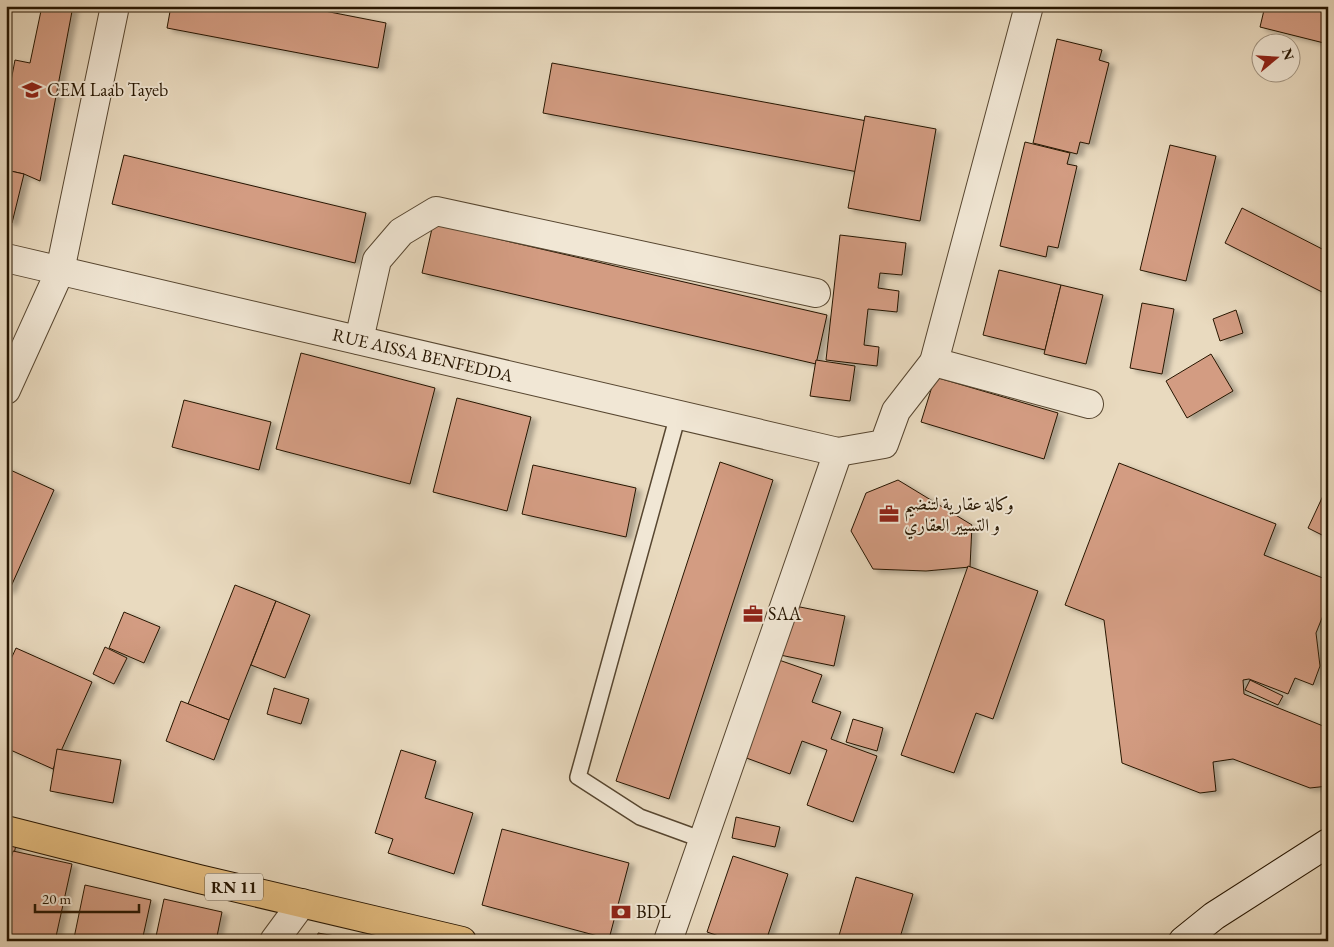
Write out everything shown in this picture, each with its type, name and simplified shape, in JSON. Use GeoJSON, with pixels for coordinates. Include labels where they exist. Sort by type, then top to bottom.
{"type":"FeatureCollection","features":[{"type":"Feature","properties":{"kind":"main road","name":"RN 11"},"geometry":{"type":"LineString","coordinates":[[6,830],[462,941]]}},
{"type":"Feature","properties":{"kind":"street"},"geometry":{"type":"LineString","coordinates":[[6,390],[60,271],[115,6]]}},
{"type":"Feature","properties":{"kind":"street"},"geometry":{"type":"LineString","coordinates":[[668,941],[838,452],[884,444],[896,411],[934,362],[1029,6]]}},
{"type":"Feature","properties":{"kind":"street"},"geometry":{"type":"LineString","coordinates":[[359,340],[377,260],[401,232],[436,211],[816,293]]}},
{"type":"Feature","properties":{"kind":"street","name":"RUE AISSA BENFEDDA"},"geometry":{"type":"LineString","coordinates":[[6,258],[838,452]]}},
{"type":"Feature","properties":{"kind":"street"},"geometry":{"type":"LineString","coordinates":[[934,362],[1089,404]]}},
{"type":"Feature","properties":{"kind":"street"},"geometry":{"type":"LineString","coordinates":[[1183,941],[1214,916],[1328,843]]}},
{"type":"Feature","properties":{"kind":"street"},"geometry":{"type":"LineString","coordinates":[[274,941],[302,903]]}},
{"type":"Feature","properties":{"kind":"lane"},"geometry":{"type":"LineString","coordinates":[[678,415],[578,777],[640,817],[703,840]]}},
{"type":"Feature","properties":{"kind":"building","name":"CEM Laab Tayeb"},"geometry":{"type":"Polygon","coordinates":[[[42,6],[73,6],[40,181],[24,174],[6,170],[6,107],[15,60],[30,63],[42,6]]]}},
{"type":"Feature","properties":{"kind":"building"},"geometry":{"type":"Polygon","coordinates":[[[171,6],[299,6],[386,23],[378,68],[167,28],[171,6]]]}},
{"type":"Feature","properties":{"kind":"building"},"geometry":{"type":"Polygon","coordinates":[[[1265,6],[1328,6],[1328,44],[1302,38],[1302,32],[1280,32],[1260,27],[1265,6]]]}},
{"type":"Feature","properties":{"kind":"building"},"geometry":{"type":"Polygon","coordinates":[[[1057,39],[1102,50],[1099,60],[1109,63],[1089,144],[1080,142],[1077,154],[1033,143],[1057,39]]]}},
{"type":"Feature","properties":{"kind":"building"},"geometry":{"type":"Polygon","coordinates":[[[552,63],[867,121],[858,172],[543,113],[552,63]]]}},
{"type":"Feature","properties":{"kind":"building"},"geometry":{"type":"Polygon","coordinates":[[[865,116],[936,129],[920,221],[848,208],[865,116]]]}},
{"type":"Feature","properties":{"kind":"building"},"geometry":{"type":"Polygon","coordinates":[[[1025,142],[1070,153],[1067,164],[1077,166],[1058,248],[1048,246],[1046,257],[1000,246],[1025,142]]]}},
{"type":"Feature","properties":{"kind":"building"},"geometry":{"type":"Polygon","coordinates":[[[1170,145],[1216,156],[1186,281],[1140,270],[1170,145]]]}},
{"type":"Feature","properties":{"kind":"building"},"geometry":{"type":"Polygon","coordinates":[[[124,155],[366,213],[355,263],[112,204],[124,155]]]}},
{"type":"Feature","properties":{"kind":"building"},"geometry":{"type":"Polygon","coordinates":[[[6,170],[24,174],[12,223],[6,221],[6,170]]]}},
{"type":"Feature","properties":{"kind":"building"},"geometry":{"type":"Polygon","coordinates":[[[1242,208],[1328,252],[1328,295],[1225,243],[1242,208]]]}},
{"type":"Feature","properties":{"kind":"building"},"geometry":{"type":"Polygon","coordinates":[[[433,224],[827,315],[816,364],[422,273],[433,224]]]}},
{"type":"Feature","properties":{"kind":"building"},"geometry":{"type":"Polygon","coordinates":[[[840,235],[906,243],[902,275],[880,273],[878,288],[899,291],[897,312],[868,309],[864,345],[879,347],[877,366],[826,360],[840,235]]]}},
{"type":"Feature","properties":{"kind":"building"},"geometry":{"type":"Polygon","coordinates":[[[999,270],[1061,285],[1045,350],[983,335],[999,270]]]}},
{"type":"Feature","properties":{"kind":"building"},"geometry":{"type":"Polygon","coordinates":[[[1061,285],[1103,295],[1086,364],[1044,354],[1061,285]]]}},
{"type":"Feature","properties":{"kind":"building"},"geometry":{"type":"Polygon","coordinates":[[[1142,303],[1174,309],[1162,374],[1130,368],[1142,303]]]}},
{"type":"Feature","properties":{"kind":"building"},"geometry":{"type":"Polygon","coordinates":[[[1236,310],[1243,333],[1220,341],[1213,319],[1236,310]]]}},
{"type":"Feature","properties":{"kind":"building"},"geometry":{"type":"Polygon","coordinates":[[[301,353],[435,388],[410,484],[276,449],[301,353]]]}},
{"type":"Feature","properties":{"kind":"building"},"geometry":{"type":"Polygon","coordinates":[[[1211,354],[1233,391],[1187,418],[1166,381],[1211,354]]]}},
{"type":"Feature","properties":{"kind":"building"},"geometry":{"type":"Polygon","coordinates":[[[816,360],[855,366],[850,401],[810,396],[816,360]]]}},
{"type":"Feature","properties":{"kind":"building"},"geometry":{"type":"Polygon","coordinates":[[[935,377],[1058,413],[1044,459],[921,422],[935,377]]]}},
{"type":"Feature","properties":{"kind":"building"},"geometry":{"type":"Polygon","coordinates":[[[457,398],[531,417],[507,511],[433,492],[457,398]]]}},
{"type":"Feature","properties":{"kind":"building"},"geometry":{"type":"Polygon","coordinates":[[[184,400],[271,422],[259,470],[172,447],[184,400]]]}},
{"type":"Feature","properties":{"kind":"building"},"geometry":{"type":"Polygon","coordinates":[[[720,462],[773,480],[669,799],[616,781],[720,462]]]}},
{"type":"Feature","properties":{"kind":"building"},"geometry":{"type":"Polygon","coordinates":[[[1119,463],[1276,524],[1264,555],[1328,580],[1328,603],[1316,633],[1320,666],[1313,685],[1295,678],[1288,694],[1249,679],[1243,680],[1244,694],[1328,728],[1328,786],[1310,788],[1233,759],[1213,762],[1216,791],[1200,793],[1122,763],[1104,620],[1065,605],[1119,463]]]}},
{"type":"Feature","properties":{"kind":"building"},"geometry":{"type":"Polygon","coordinates":[[[533,465],[636,488],[626,537],[522,514],[533,465]]]}},
{"type":"Feature","properties":{"kind":"building"},"geometry":{"type":"Polygon","coordinates":[[[6,468],[54,490],[9,591],[6,590],[6,468]]]}},
{"type":"Feature","properties":{"kind":"building"},"geometry":{"type":"Polygon","coordinates":[[[898,480],[972,525],[970,567],[926,571],[873,569],[851,531],[866,493],[898,480]]]}},
{"type":"Feature","properties":{"kind":"building"},"geometry":{"type":"Polygon","coordinates":[[[1328,485],[1328,538],[1308,528],[1328,485]]]}},
{"type":"Feature","properties":{"kind":"building"},"geometry":{"type":"Polygon","coordinates":[[[968,566],[1038,591],[993,719],[976,713],[954,773],[901,755],[968,566]]]}},
{"type":"Feature","properties":{"kind":"building"},"geometry":{"type":"Polygon","coordinates":[[[235,585],[276,601],[229,720],[188,704],[235,585]]]}},
{"type":"Feature","properties":{"kind":"building"},"geometry":{"type":"Polygon","coordinates":[[[276,601],[310,615],[285,678],[251,665],[276,601]]]}},
{"type":"Feature","properties":{"kind":"building"},"geometry":{"type":"Polygon","coordinates":[[[790,605],[845,616],[834,666],[780,655],[790,605]]]}},
{"type":"Feature","properties":{"kind":"building"},"geometry":{"type":"Polygon","coordinates":[[[1328,611],[1328,623],[1322,620],[1328,611]]]}},
{"type":"Feature","properties":{"kind":"building"},"geometry":{"type":"Polygon","coordinates":[[[124,612],[160,627],[144,663],[109,648],[124,612]]]}},
{"type":"Feature","properties":{"kind":"building"},"geometry":{"type":"Polygon","coordinates":[[[105,647],[127,658],[114,684],[93,674],[105,647]]]}},
{"type":"Feature","properties":{"kind":"building"},"geometry":{"type":"Polygon","coordinates":[[[16,648],[92,682],[53,769],[6,748],[6,670],[16,648]]]}},
{"type":"Feature","properties":{"kind":"building"},"geometry":{"type":"Polygon","coordinates":[[[776,659],[822,675],[812,702],[841,712],[831,739],[877,756],[853,822],[807,805],[827,750],[802,741],[790,774],[741,756],[776,659]]]}},
{"type":"Feature","properties":{"kind":"building"},"geometry":{"type":"Polygon","coordinates":[[[1250,680],[1283,696],[1278,705],[1245,690],[1250,680]]]}},
{"type":"Feature","properties":{"kind":"building"},"geometry":{"type":"Polygon","coordinates":[[[274,688],[309,699],[301,724],[267,714],[274,688]]]}},
{"type":"Feature","properties":{"kind":"building"},"geometry":{"type":"Polygon","coordinates":[[[181,701],[229,720],[214,760],[166,741],[181,701]]]}},
{"type":"Feature","properties":{"kind":"building"},"geometry":{"type":"Polygon","coordinates":[[[853,719],[883,728],[877,751],[846,742],[853,719]]]}},
{"type":"Feature","properties":{"kind":"building"},"geometry":{"type":"Polygon","coordinates":[[[57,749],[121,760],[113,803],[50,791],[57,749]]]}},
{"type":"Feature","properties":{"kind":"building"},"geometry":{"type":"Polygon","coordinates":[[[401,750],[436,761],[425,798],[473,813],[454,874],[388,853],[393,839],[375,833],[401,750]]]}},
{"type":"Feature","properties":{"kind":"building"},"geometry":{"type":"Polygon","coordinates":[[[736,817],[780,827],[775,847],[732,838],[736,817]]]}},
{"type":"Feature","properties":{"kind":"building"},"geometry":{"type":"Polygon","coordinates":[[[502,829],[629,863],[609,939],[482,905],[502,829]]]}},
{"type":"Feature","properties":{"kind":"building"},"geometry":{"type":"Polygon","coordinates":[[[6,843],[16,845],[8,880],[6,880],[6,843]]]}},
{"type":"Feature","properties":{"kind":"building"},"geometry":{"type":"Polygon","coordinates":[[[13,851],[72,864],[55,941],[6,941],[6,880],[13,851]]]}},
{"type":"Feature","properties":{"kind":"building"},"geometry":{"type":"Polygon","coordinates":[[[733,856],[788,874],[766,941],[733,941],[707,932],[733,856]]]}},
{"type":"Feature","properties":{"kind":"building"},"geometry":{"type":"Polygon","coordinates":[[[856,877],[913,894],[899,941],[844,941],[838,939],[856,877]]]}},
{"type":"Feature","properties":{"kind":"building"},"geometry":{"type":"Polygon","coordinates":[[[85,885],[151,900],[142,941],[86,941],[74,938],[85,885]]]}},
{"type":"Feature","properties":{"kind":"building"},"geometry":{"type":"Polygon","coordinates":[[[164,899],[222,912],[216,941],[155,941],[164,899]]]}},
{"type":"Feature","properties":{"kind":"building"},"geometry":{"type":"Polygon","coordinates":[[[318,933],[364,941],[317,941],[318,933]]]}},
{"type":"Feature","properties":{"kind":"place","name":"CEM Laab Tayeb"},"geometry":{"type":"Point","coordinates":[32,90]}},
{"type":"Feature","properties":{"kind":"place","name":"وكالة عقارية لتنضيم و التسيير العقاري"},"geometry":{"type":"Point","coordinates":[889,514]}},
{"type":"Feature","properties":{"kind":"place","name":"SAA"},"geometry":{"type":"Point","coordinates":[753,614]}},
{"type":"Feature","properties":{"kind":"place","name":"BDL"},"geometry":{"type":"Point","coordinates":[621,912]}}]}
